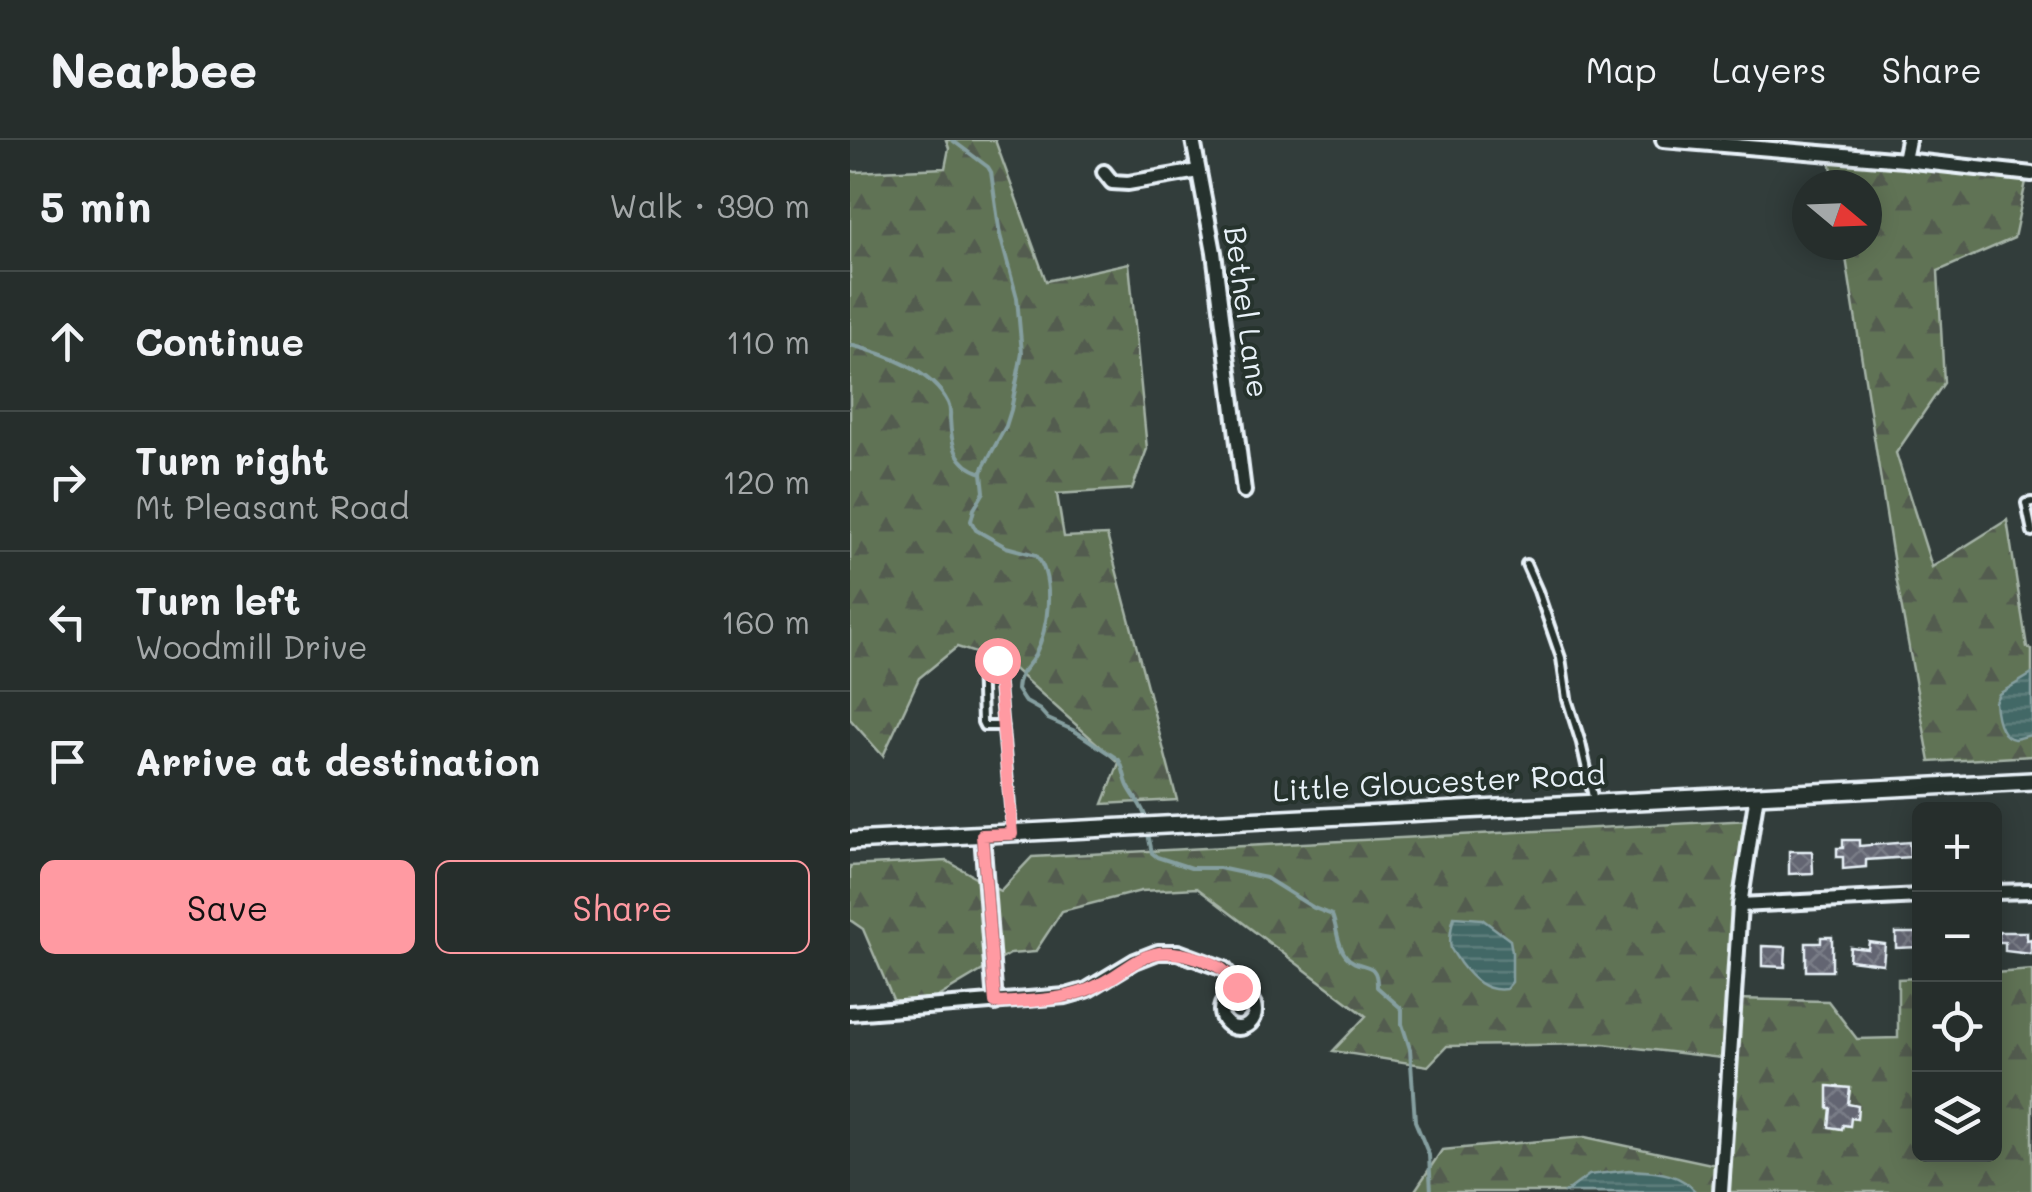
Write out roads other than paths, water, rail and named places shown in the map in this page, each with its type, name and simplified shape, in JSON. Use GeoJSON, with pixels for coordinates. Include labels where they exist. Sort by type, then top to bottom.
{"type":"FeatureCollection","features":[{"type":"Feature","properties":{"kind":"street","name":"Bethel Lane"},"geometry":{"type":"LineString","coordinates":[[1193,140],[1214,252],[1244,491]]}},
{"type":"Feature","properties":{"kind":"street"},"geometry":{"type":"LineString","coordinates":[[1663,140],[2032,174]]}},
{"type":"Feature","properties":{"kind":"street"},"geometry":{"type":"LineString","coordinates":[[1904,160],[1908,140]]}},
{"type":"Feature","properties":{"kind":"street"},"geometry":{"type":"LineString","coordinates":[[1104,172],[1112,182],[1128,183],[1198,172]]}},
{"type":"Feature","properties":{"kind":"street","name":"Little Gloucester Road"},"geometry":{"type":"LineString","coordinates":[[850,842],[2032,781]]}},
{"type":"Feature","properties":{"kind":"street"},"geometry":{"type":"LineString","coordinates":[[1721,1192],[1740,905],[1757,794]]}},
{"type":"Feature","properties":{"kind":"street"},"geometry":{"type":"LineString","coordinates":[[982,835],[995,1003]]}},
{"type":"Feature","properties":{"kind":"street"},"geometry":{"type":"LineString","coordinates":[[2002,892],[2032,890]]}},
{"type":"Feature","properties":{"kind":"street"},"geometry":{"type":"LineString","coordinates":[[1740,905],[1912,896]]}},
{"type":"Feature","properties":{"kind":"street"},"geometry":{"type":"LineString","coordinates":[[850,1013],[1049,999],[1087,990],[1158,952],[1178,952],[1224,969],[1239,994]]}},
{"type":"Feature","properties":{"kind":"lane"},"geometry":{"type":"LineString","coordinates":[[2032,502],[2026,503],[2032,532]]}},
{"type":"Feature","properties":{"kind":"lane"},"geometry":{"type":"LineString","coordinates":[[1526,564],[1560,658],[1566,699],[1594,802]]}},
{"type":"Feature","properties":{"kind":"lane"},"geometry":{"type":"LineString","coordinates":[[1003,726],[984,726],[982,722],[980,661],[997,660],[1003,726],[1012,834]]}},
{"type":"Feature","properties":{"kind":"water"},"geometry":{"type":"Polygon","coordinates":[[[2032,674],[2032,735],[2014,739],[2002,730],[1995,702],[1999,694],[2032,674]]]}},
{"type":"Feature","properties":{"kind":"water"},"geometry":{"type":"Polygon","coordinates":[[[1454,917],[1482,919],[1510,940],[1512,982],[1506,989],[1480,983],[1460,963],[1450,946],[1454,917]]]}},
{"type":"Feature","properties":{"kind":"water"},"geometry":{"type":"Polygon","coordinates":[[[1629,1170],[1673,1176],[1696,1192],[1566,1192],[1589,1175],[1629,1170]]]}},
{"type":"Feature","properties":{"kind":"waterway"},"geometry":{"type":"LineString","coordinates":[[952,140],[991,172],[1000,235],[1017,298],[1022,353],[1011,410],[984,466],[984,492],[971,521],[976,530],[1006,547],[1036,555],[1046,577],[1048,604],[1043,632],[1017,690],[1024,701],[1048,719],[1075,731],[1119,760],[1146,819]]}},
{"type":"Feature","properties":{"kind":"waterway"},"geometry":{"type":"LineString","coordinates":[[850,345],[891,358],[931,381],[949,405],[956,452],[966,465],[982,473]]}},
{"type":"Feature","properties":{"kind":"waterway"},"geometry":{"type":"LineString","coordinates":[[1147,829],[1152,853],[1157,857],[1191,868],[1219,868],[1266,878],[1332,915],[1346,956],[1371,968],[1377,987],[1402,1009],[1410,1049],[1415,1121],[1429,1155],[1431,1192]]}}]}
